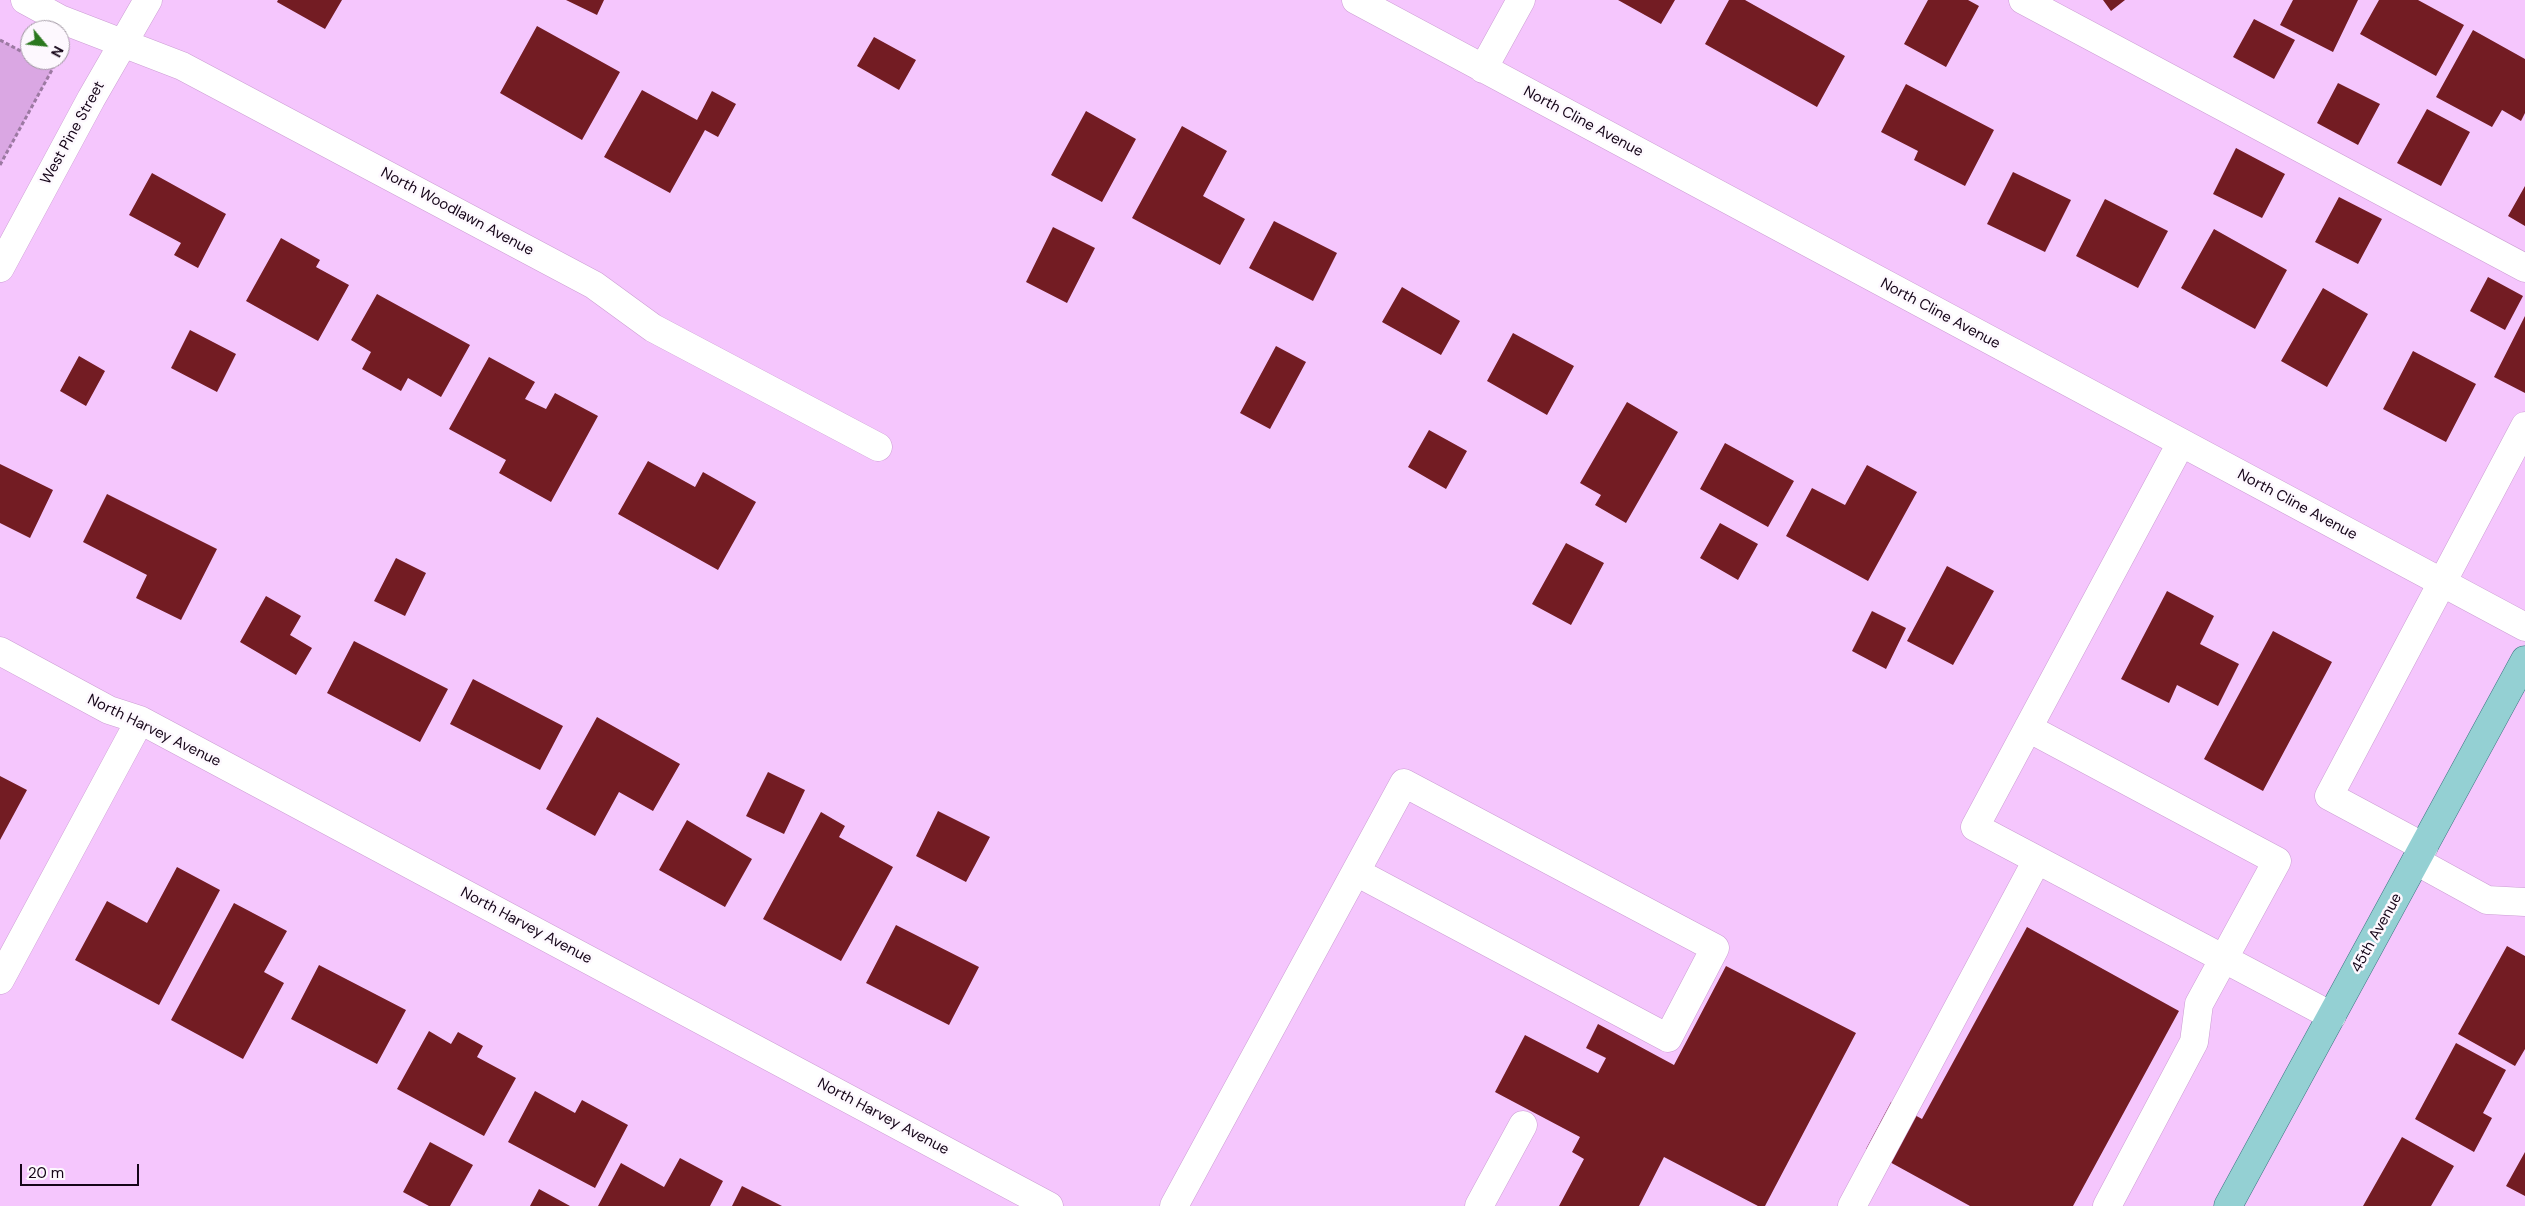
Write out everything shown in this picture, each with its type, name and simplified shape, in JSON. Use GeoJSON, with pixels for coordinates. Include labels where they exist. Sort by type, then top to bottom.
{"type":"FeatureCollection","features":[{"type":"Feature","properties":{"kind":"main road","name":"45th Avenue"},"geometry":{"type":"LineString","coordinates":[[2228,1206],[2525,660]]}},
{"type":"Feature","properties":{"kind":"street","name":"North Woodlawn Avenue"},"geometry":{"type":"LineString","coordinates":[[25,0],[60,19],[182,66],[594,285],[653,328],[878,448]]}},
{"type":"Feature","properties":{"kind":"street","name":"West Pine Street"},"geometry":{"type":"LineString","coordinates":[[0,268],[148,0]]}},
{"type":"Feature","properties":{"kind":"street","name":"North Cline Avenue"},"geometry":{"type":"LineString","coordinates":[[1356,0],[2525,627]]}},
{"type":"Feature","properties":{"kind":"street"},"geometry":{"type":"LineString","coordinates":[[1483,69],[1521,0]]}},
{"type":"Feature","properties":{"kind":"street"},"geometry":{"type":"LineString","coordinates":[[2023,0],[2525,268]]}},
{"type":"Feature","properties":{"kind":"street"},"geometry":{"type":"LineString","coordinates":[[2525,426],[2329,796],[2420,854],[2487,900],[2525,902]]}},
{"type":"Feature","properties":{"kind":"street"},"geometry":{"type":"LineString","coordinates":[[2181,443],[1974,827],[2332,1016]]}},
{"type":"Feature","properties":{"kind":"street","name":"North Harvey Avenue"},"geometry":{"type":"LineString","coordinates":[[0,651],[110,710],[140,720],[1049,1206]]}},
{"type":"Feature","properties":{"kind":"street"},"geometry":{"type":"LineString","coordinates":[[0,980],[140,720]]}},
{"type":"Feature","properties":{"kind":"street"},"geometry":{"type":"LineString","coordinates":[[2028,728],[2277,861],[2200,1004],[2194,1042],[2107,1206]]}},
{"type":"Feature","properties":{"kind":"street"},"geometry":{"type":"LineString","coordinates":[[1174,1206],[1404,783],[1715,948],[1668,1038],[1356,872]]}},
{"type":"Feature","properties":{"kind":"street"},"geometry":{"type":"LineString","coordinates":[[1852,1206],[2037,860]]}},
{"type":"Feature","properties":{"kind":"street"},"geometry":{"type":"LineString","coordinates":[[1480,1206],[1523,1125]]}},
{"type":"Feature","properties":{"kind":"path"},"geometry":{"type":"LineString","coordinates":[[0,40],[20,51]]}},
{"type":"Feature","properties":{"kind":"path"},"geometry":{"type":"LineString","coordinates":[[0,165],[52,70]]}},
{"type":"Feature","properties":{"kind":"shaded area"},"geometry":{"type":"Polygon","coordinates":[[[0,40],[20,51],[20,70],[52,70],[0,165],[0,40]]]}},
{"type":"Feature","properties":{"kind":"building"},"geometry":{"type":"Polygon","coordinates":[[[278,0],[342,0],[325,29],[277,2],[278,0]]]}},
{"type":"Feature","properties":{"kind":"building"},"geometry":{"type":"Polygon","coordinates":[[[566,0],[604,0],[597,15],[566,0]]]}},
{"type":"Feature","properties":{"kind":"building"},"geometry":{"type":"Polygon","coordinates":[[[1618,0],[1675,0],[1661,24],[1618,0]]]}},
{"type":"Feature","properties":{"kind":"building"},"geometry":{"type":"Polygon","coordinates":[[[1729,0],[1745,0],[1845,56],[1817,107],[1705,44],[1729,0]]]}},
{"type":"Feature","properties":{"kind":"building"},"geometry":{"type":"Polygon","coordinates":[[[1928,0],[1968,0],[1979,6],[1946,67],[1904,44],[1928,0]]]}},
{"type":"Feature","properties":{"kind":"building"},"geometry":{"type":"Polygon","coordinates":[[[2103,0],[2125,0],[2111,11],[2103,0]]]}},
{"type":"Feature","properties":{"kind":"building"},"geometry":{"type":"Polygon","coordinates":[[[2293,0],[2358,0],[2333,52],[2280,25],[2293,0]]]}},
{"type":"Feature","properties":{"kind":"building"},"geometry":{"type":"Polygon","coordinates":[[[2379,0],[2418,0],[2464,25],[2436,76],[2360,34],[2379,0]]]}},
{"type":"Feature","properties":{"kind":"building"},"geometry":{"type":"Polygon","coordinates":[[[2254,19],[2295,40],[2274,79],[2233,57],[2254,19]]]}},
{"type":"Feature","properties":{"kind":"building"},"geometry":{"type":"Polygon","coordinates":[[[537,26],[620,72],[582,140],[500,93],[537,26]]]}},
{"type":"Feature","properties":{"kind":"building"},"geometry":{"type":"Polygon","coordinates":[[[2473,30],[2525,59],[2525,113],[2521,121],[2502,110],[2492,127],[2436,97],[2473,30]]]}},
{"type":"Feature","properties":{"kind":"building"},"geometry":{"type":"Polygon","coordinates":[[[874,37],[916,60],[899,90],[857,66],[874,37]]]}},
{"type":"Feature","properties":{"kind":"building"},"geometry":{"type":"Polygon","coordinates":[[[2338,83],[2380,104],[2358,145],[2317,123],[2338,83]]]}},
{"type":"Feature","properties":{"kind":"building"},"geometry":{"type":"Polygon","coordinates":[[[1906,84],[1994,130],[1965,186],[1914,160],[1918,151],[1881,132],[1906,84]]]}},
{"type":"Feature","properties":{"kind":"building"},"geometry":{"type":"Polygon","coordinates":[[[642,90],[697,120],[712,91],[736,104],[718,137],[705,130],[670,193],[604,157],[642,90]]]}},
{"type":"Feature","properties":{"kind":"building"},"geometry":{"type":"Polygon","coordinates":[[[2427,109],[2470,132],[2441,186],[2397,163],[2427,109]]]}},
{"type":"Feature","properties":{"kind":"building"},"geometry":{"type":"Polygon","coordinates":[[[1086,111],[1136,139],[1102,202],[1051,175],[1086,111]]]}},
{"type":"Feature","properties":{"kind":"building"},"geometry":{"type":"Polygon","coordinates":[[[1182,126],[1227,151],[1203,196],[1245,219],[1220,265],[1132,218],[1182,126]]]}},
{"type":"Feature","properties":{"kind":"building"},"geometry":{"type":"Polygon","coordinates":[[[2236,148],[2285,174],[2262,218],[2213,194],[2236,148]]]}},
{"type":"Feature","properties":{"kind":"building"},"geometry":{"type":"Polygon","coordinates":[[[2013,172],[2071,200],[2045,252],[1987,224],[2013,172]]]}},
{"type":"Feature","properties":{"kind":"building"},"geometry":{"type":"Polygon","coordinates":[[[152,173],[226,214],[198,268],[174,255],[181,243],[129,215],[152,173]]]}},
{"type":"Feature","properties":{"kind":"building"},"geometry":{"type":"Polygon","coordinates":[[[2525,186],[2525,226],[2508,216],[2525,186]]]}},
{"type":"Feature","properties":{"kind":"building"},"geometry":{"type":"Polygon","coordinates":[[[2339,197],[2382,219],[2358,264],[2315,242],[2339,197]]]}},
{"type":"Feature","properties":{"kind":"building"},"geometry":{"type":"Polygon","coordinates":[[[2105,199],[2168,231],[2138,288],[2076,256],[2105,199]]]}},
{"type":"Feature","properties":{"kind":"building"},"geometry":{"type":"Polygon","coordinates":[[[1274,221],[1337,253],[1313,301],[1249,268],[1274,221]]]}},
{"type":"Feature","properties":{"kind":"building"},"geometry":{"type":"Polygon","coordinates":[[[1053,227],[1095,248],[1067,303],[1026,282],[1053,227]]]}},
{"type":"Feature","properties":{"kind":"building"},"geometry":{"type":"Polygon","coordinates":[[[2214,229],[2287,270],[2255,329],[2181,288],[2214,229]]]}},
{"type":"Feature","properties":{"kind":"building"},"geometry":{"type":"Polygon","coordinates":[[[281,238],[320,260],[316,267],[349,285],[318,341],[246,301],[281,238]]]}},
{"type":"Feature","properties":{"kind":"building"},"geometry":{"type":"Polygon","coordinates":[[[2488,277],[2523,296],[2505,330],[2470,311],[2488,277]]]}},
{"type":"Feature","properties":{"kind":"building"},"geometry":{"type":"Polygon","coordinates":[[[1402,287],[1460,321],[1441,355],[1382,322],[1402,287]]]}},
{"type":"Feature","properties":{"kind":"building"},"geometry":{"type":"Polygon","coordinates":[[[2323,288],[2368,314],[2327,387],[2281,361],[2323,288]]]}},
{"type":"Feature","properties":{"kind":"building"},"geometry":{"type":"Polygon","coordinates":[[[377,294],[470,345],[441,397],[408,378],[401,391],[362,369],[371,352],[351,340],[377,294]]]}},
{"type":"Feature","properties":{"kind":"building"},"geometry":{"type":"Polygon","coordinates":[[[2525,316],[2525,393],[2494,377],[2525,316]]]}},
{"type":"Feature","properties":{"kind":"building"},"geometry":{"type":"Polygon","coordinates":[[[190,330],[236,354],[217,392],[171,368],[190,330]]]}},
{"type":"Feature","properties":{"kind":"building"},"geometry":{"type":"Polygon","coordinates":[[[1513,333],[1574,366],[1547,415],[1487,381],[1513,333]]]}},
{"type":"Feature","properties":{"kind":"building"},"geometry":{"type":"Polygon","coordinates":[[[1276,346],[1306,362],[1270,429],[1240,413],[1276,346]]]}},
{"type":"Feature","properties":{"kind":"building"},"geometry":{"type":"Polygon","coordinates":[[[2413,351],[2476,384],[2446,442],[2383,409],[2413,351]]]}},
{"type":"Feature","properties":{"kind":"building"},"geometry":{"type":"Polygon","coordinates":[[[79,356],[105,371],[86,406],[60,391],[79,356]]]}},
{"type":"Feature","properties":{"kind":"building"},"geometry":{"type":"Polygon","coordinates":[[[489,357],[535,382],[525,399],[546,409],[555,393],[598,416],[551,502],[499,473],[506,460],[449,429],[489,357]]]}},
{"type":"Feature","properties":{"kind":"building"},"geometry":{"type":"Polygon","coordinates":[[[1627,402],[1678,432],[1626,523],[1595,505],[1601,495],[1580,483],[1627,402]]]}},
{"type":"Feature","properties":{"kind":"building"},"geometry":{"type":"Polygon","coordinates":[[[1429,430],[1467,451],[1446,489],[1408,467],[1429,430]]]}},
{"type":"Feature","properties":{"kind":"building"},"geometry":{"type":"Polygon","coordinates":[[[1725,443],[1794,481],[1768,527],[1700,489],[1725,443]]]}},
{"type":"Feature","properties":{"kind":"building"},"geometry":{"type":"Polygon","coordinates":[[[648,461],[695,487],[703,472],[756,502],[718,570],[618,514],[648,461]]]}},
{"type":"Feature","properties":{"kind":"building"},"geometry":{"type":"Polygon","coordinates":[[[0,464],[53,490],[30,538],[0,523],[0,464]]]}},
{"type":"Feature","properties":{"kind":"building"},"geometry":{"type":"Polygon","coordinates":[[[1867,465],[1917,492],[1868,581],[1786,536],[1812,488],[1845,505],[1867,465]]]}},
{"type":"Feature","properties":{"kind":"building"},"geometry":{"type":"Polygon","coordinates":[[[107,494],[217,549],[181,620],[136,598],[147,575],[83,542],[107,494]]]}},
{"type":"Feature","properties":{"kind":"building"},"geometry":{"type":"Polygon","coordinates":[[[1720,523],[1758,544],[1738,580],[1700,558],[1720,523]]]}},
{"type":"Feature","properties":{"kind":"building"},"geometry":{"type":"Polygon","coordinates":[[[1566,543],[1604,563],[1571,625],[1532,604],[1566,543]]]}},
{"type":"Feature","properties":{"kind":"building"},"geometry":{"type":"Polygon","coordinates":[[[396,558],[426,573],[405,616],[374,601],[396,558]]]}},
{"type":"Feature","properties":{"kind":"building"},"geometry":{"type":"Polygon","coordinates":[[[1947,566],[1994,591],[1953,665],[1907,641],[1947,566]]]}},
{"type":"Feature","properties":{"kind":"building"},"geometry":{"type":"Polygon","coordinates":[[[2167,591],[2214,616],[2200,644],[2239,664],[2218,706],[2177,685],[2169,703],[2121,679],[2167,591]]]}},
{"type":"Feature","properties":{"kind":"building"},"geometry":{"type":"Polygon","coordinates":[[[266,596],[301,616],[290,635],[312,648],[296,675],[240,642],[266,596]]]}},
{"type":"Feature","properties":{"kind":"building"},"geometry":{"type":"Polygon","coordinates":[[[1872,611],[1906,628],[1886,669],[1852,651],[1872,611]]]}},
{"type":"Feature","properties":{"kind":"building"},"geometry":{"type":"Polygon","coordinates":[[[2273,631],[2332,662],[2263,791],[2204,759],[2273,631]]]}},
{"type":"Feature","properties":{"kind":"building"},"geometry":{"type":"Polygon","coordinates":[[[354,641],[448,689],[420,742],[327,693],[354,641]]]}},
{"type":"Feature","properties":{"kind":"building"},"geometry":{"type":"Polygon","coordinates":[[[473,679],[563,726],[540,770],[450,724],[473,679]]]}},
{"type":"Feature","properties":{"kind":"building"},"geometry":{"type":"Polygon","coordinates":[[[597,717],[680,764],[653,811],[619,792],[595,836],[546,809],[597,717]]]}},
{"type":"Feature","properties":{"kind":"building"},"geometry":{"type":"Polygon","coordinates":[[[768,772],[805,790],[784,834],[746,816],[768,772]]]}},
{"type":"Feature","properties":{"kind":"building"},"geometry":{"type":"Polygon","coordinates":[[[0,776],[27,790],[0,840],[0,776]]]}},
{"type":"Feature","properties":{"kind":"building"},"geometry":{"type":"Polygon","coordinates":[[[938,811],[990,837],[966,882],[916,856],[938,811]]]}},
{"type":"Feature","properties":{"kind":"building"},"geometry":{"type":"Polygon","coordinates":[[[821,812],[845,826],[839,837],[893,867],[841,961],[763,919],[821,812]]]}},
{"type":"Feature","properties":{"kind":"building"},"geometry":{"type":"Polygon","coordinates":[[[687,820],[752,859],[725,907],[659,870],[687,820]]]}},
{"type":"Feature","properties":{"kind":"building"},"geometry":{"type":"Polygon","coordinates":[[[177,867],[220,890],[159,1005],[75,960],[107,901],[147,923],[177,867]]]}},
{"type":"Feature","properties":{"kind":"building"},"geometry":{"type":"Polygon","coordinates":[[[234,903],[287,931],[264,972],[284,983],[243,1059],[171,1020],[234,903]]]}},
{"type":"Feature","properties":{"kind":"building"},"geometry":{"type":"Polygon","coordinates":[[[896,925],[979,967],[949,1025],[866,983],[896,925]]]}},
{"type":"Feature","properties":{"kind":"building"},"geometry":{"type":"Polygon","coordinates":[[[2027,927],[2179,1011],[2073,1206],[1970,1206],[1866,1149],[1891,1102],[1922,1119],[2027,927]]]}},
{"type":"Feature","properties":{"kind":"building"},"geometry":{"type":"Polygon","coordinates":[[[2507,946],[2525,956],[2525,1049],[2515,1066],[2458,1034],[2507,946]]]}},
{"type":"Feature","properties":{"kind":"building"},"geometry":{"type":"Polygon","coordinates":[[[319,965],[406,1010],[377,1064],[291,1019],[319,965]]]}},
{"type":"Feature","properties":{"kind":"building"},"geometry":{"type":"Polygon","coordinates":[[[1726,966],[1856,1033],[1765,1206],[1758,1206],[1664,1157],[1639,1206],[1559,1206],[1584,1159],[1572,1152],[1580,1137],[1495,1092],[1525,1035],[1598,1073],[1606,1058],[1586,1048],[1598,1024],[1674,1065],[1726,966]]]}},
{"type":"Feature","properties":{"kind":"building"},"geometry":{"type":"Polygon","coordinates":[[[429,1031],[451,1044],[458,1032],[483,1046],[477,1057],[516,1078],[484,1136],[397,1089],[429,1031]]]}},
{"type":"Feature","properties":{"kind":"building"},"geometry":{"type":"Polygon","coordinates":[[[2456,1043],[2506,1070],[2483,1113],[2492,1118],[2474,1152],[2415,1119],[2456,1043]]]}},
{"type":"Feature","properties":{"kind":"building"},"geometry":{"type":"Polygon","coordinates":[[[535,1091],[575,1113],[582,1100],[628,1125],[595,1188],[508,1142],[535,1091]]]}},
{"type":"Feature","properties":{"kind":"building"},"geometry":{"type":"Polygon","coordinates":[[[2402,1137],[2454,1166],[2431,1206],[2363,1206],[2402,1137]]]}},
{"type":"Feature","properties":{"kind":"building"},"geometry":{"type":"Polygon","coordinates":[[[430,1142],[473,1165],[450,1206],[429,1206],[403,1192],[430,1142]]]}},
{"type":"Feature","properties":{"kind":"building"},"geometry":{"type":"Polygon","coordinates":[[[2525,1152],[2525,1196],[2506,1186],[2525,1152]]]}},
{"type":"Feature","properties":{"kind":"building"},"geometry":{"type":"Polygon","coordinates":[[[680,1158],[723,1181],[710,1206],[598,1206],[621,1163],[664,1187],[680,1158]]]}},
{"type":"Feature","properties":{"kind":"building"},"geometry":{"type":"Polygon","coordinates":[[[742,1186],[782,1206],[732,1206],[742,1186]]]}},
{"type":"Feature","properties":{"kind":"building"},"geometry":{"type":"Polygon","coordinates":[[[539,1189],[570,1206],[530,1206],[539,1189]]]}}]}
